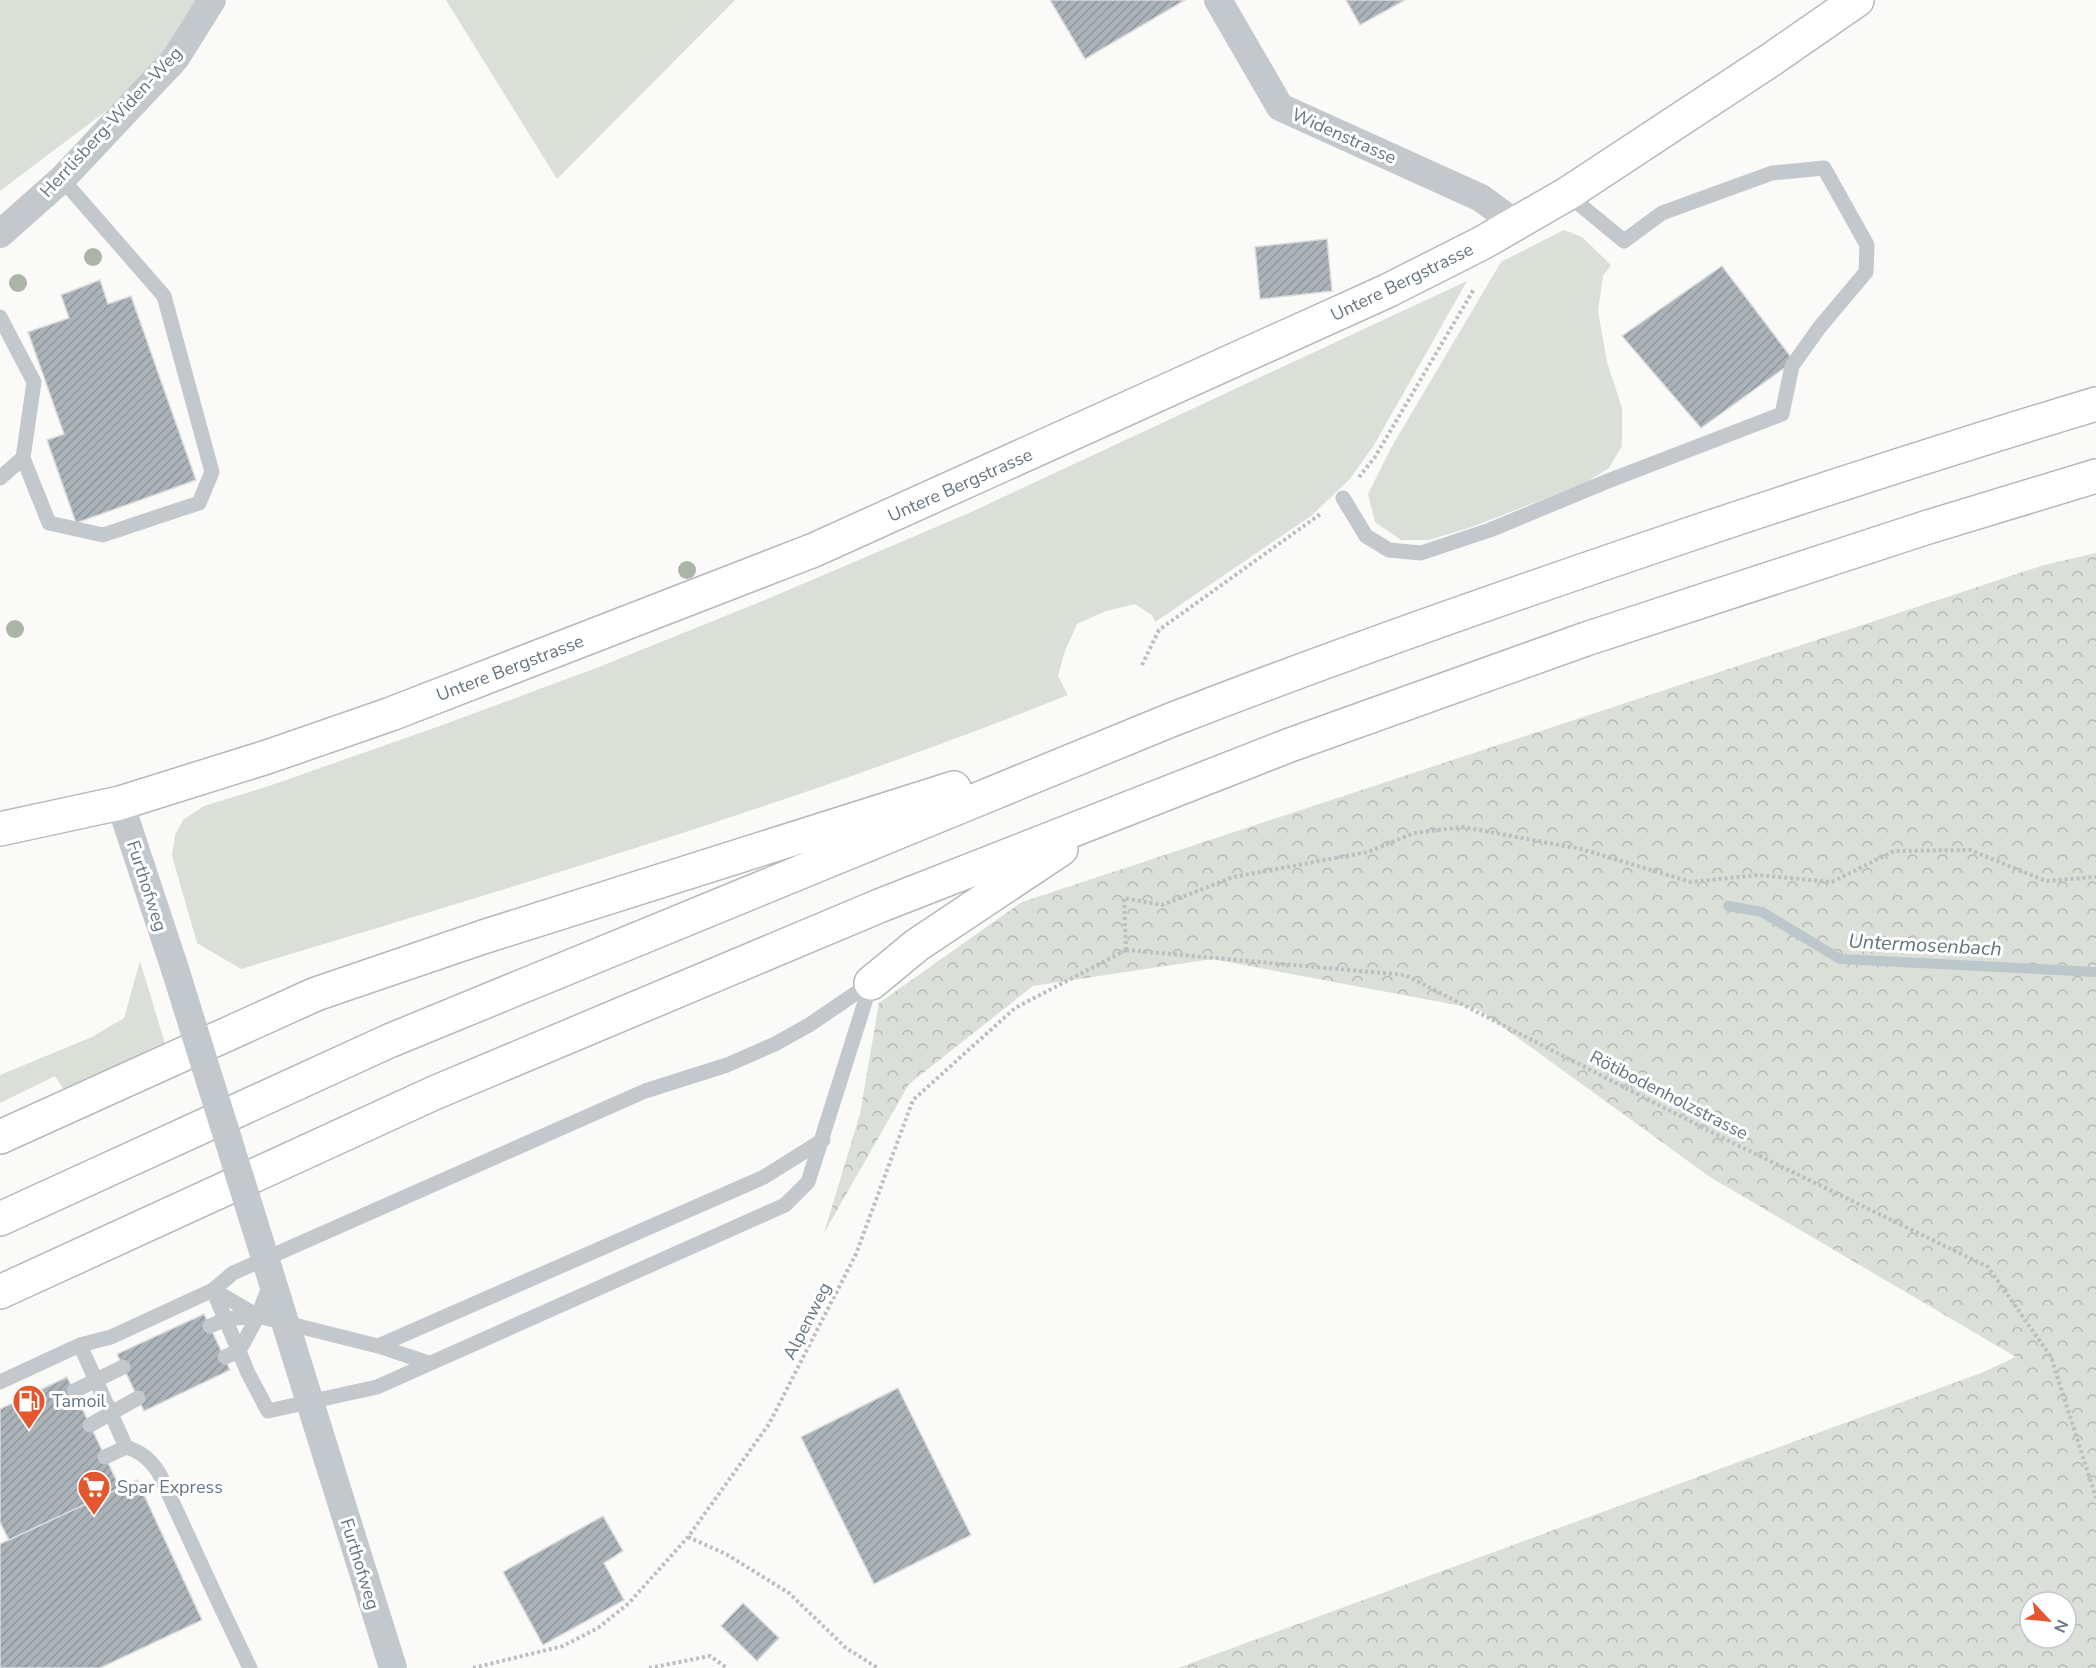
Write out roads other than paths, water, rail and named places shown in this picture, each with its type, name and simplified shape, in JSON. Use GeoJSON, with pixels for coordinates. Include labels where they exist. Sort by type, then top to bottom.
{"type":"FeatureCollection","features":[{"type":"Feature","properties":{"kind":"main road","name":"Untere Bergstrasse"},"geometry":{"type":"LineString","coordinates":[[0,829],[120,803],[267,757],[391,714],[814,550],[1387,291],[1482,243],[1567,194],[1857,0]]}},
{"type":"Feature","properties":{"kind":"main road"},"geometry":{"type":"LineString","coordinates":[[0,1219],[389,1041],[1171,720],[1279,678],[1573,573],[1861,477],[2096,404]]}},
{"type":"Feature","properties":{"kind":"main road"},"geometry":{"type":"LineString","coordinates":[[0,1292],[434,1093],[879,906],[1120,811],[1290,745],[1586,639],[1914,532],[2096,476]]}},
{"type":"Feature","properties":{"kind":"main road"},"geometry":{"type":"LineString","coordinates":[[0,1137],[316,994],[495,933],[1171,720]]}},
{"type":"Feature","properties":{"kind":"main road"},"geometry":{"type":"LineString","coordinates":[[871,983],[917,945],[972,907],[1120,811]]}},
{"type":"Feature","properties":{"kind":"street","name":"Herrlisberg-Widen-Weg"},"geometry":{"type":"LineString","coordinates":[[0,234],[62,179],[175,59],[212,0]]}},
{"type":"Feature","properties":{"kind":"street","name":"Widenstrasse"},"geometry":{"type":"LineString","coordinates":[[1218,0],[1281,107],[1481,198],[1516,224]]}},
{"type":"Feature","properties":{"kind":"street","name":"Furthofweg"},"geometry":{"type":"LineString","coordinates":[[120,803],[175,969],[393,1668]]}},
{"type":"Feature","properties":{"kind":"lane"},"geometry":{"type":"LineString","coordinates":[[1343,498],[1366,536],[1389,550],[1421,553],[1490,531],[1608,481],[1782,414],[1792,366],[1818,328],[1866,272],[1867,245],[1824,168],[1772,173],[1662,213],[1623,240],[1567,194]]}},
{"type":"Feature","properties":{"kind":"lane"},"geometry":{"type":"LineString","coordinates":[[0,317],[34,382],[23,458],[49,523],[103,535],[199,503],[212,472],[164,296],[62,179]]}},
{"type":"Feature","properties":{"kind":"lane"},"geometry":{"type":"LineString","coordinates":[[0,478],[23,458]]}},
{"type":"Feature","properties":{"kind":"lane"},"geometry":{"type":"LineString","coordinates":[[213,1290],[226,1319],[232,1354],[248,1373],[268,1411],[377,1387],[785,1205],[808,1182],[871,983]]}},
{"type":"Feature","properties":{"kind":"lane"},"geometry":{"type":"LineString","coordinates":[[0,1382],[80,1345],[111,1337],[213,1290],[233,1273],[645,1091],[727,1065],[775,1044],[871,983]]}},
{"type":"Feature","properties":{"kind":"lane"},"geometry":{"type":"LineString","coordinates":[[378,1346],[764,1177],[822,1140]]}},
{"type":"Feature","properties":{"kind":"lane"},"geometry":{"type":"LineString","coordinates":[[232,1354],[258,1316],[281,1253]]}},
{"type":"Feature","properties":{"kind":"lane"},"geometry":{"type":"LineString","coordinates":[[213,1290],[258,1316],[378,1346],[429,1363]]}},
{"type":"Feature","properties":{"kind":"lane"},"geometry":{"type":"LineString","coordinates":[[210,1326],[226,1319],[258,1316]]}},
{"type":"Feature","properties":{"kind":"lane"},"geometry":{"type":"LineString","coordinates":[[80,1345],[126,1447]]}},
{"type":"Feature","properties":{"kind":"lane"},"geometry":{"type":"LineString","coordinates":[[74,1390],[123,1367]]}},
{"type":"Feature","properties":{"kind":"lane"},"geometry":{"type":"LineString","coordinates":[[90,1425],[138,1398]]}},
{"type":"Feature","properties":{"kind":"lane"},"geometry":{"type":"LineString","coordinates":[[105,1457],[126,1447],[138,1451],[150,1460],[159,1473],[250,1668]]}},
{"type":"Feature","properties":{"kind":"waterway","name":"Untermosenbach"},"geometry":{"type":"LineString","coordinates":[[1728,906],[1762,912],[1840,959],[2096,972]]}},
{"type":"Feature","properties":{"kind":"place","name":"Tamoil"},"geometry":{"type":"Point","coordinates":[29,1430]}},
{"type":"Feature","properties":{"kind":"place","name":"Spar Express"},"geometry":{"type":"Point","coordinates":[94,1516]}}]}
